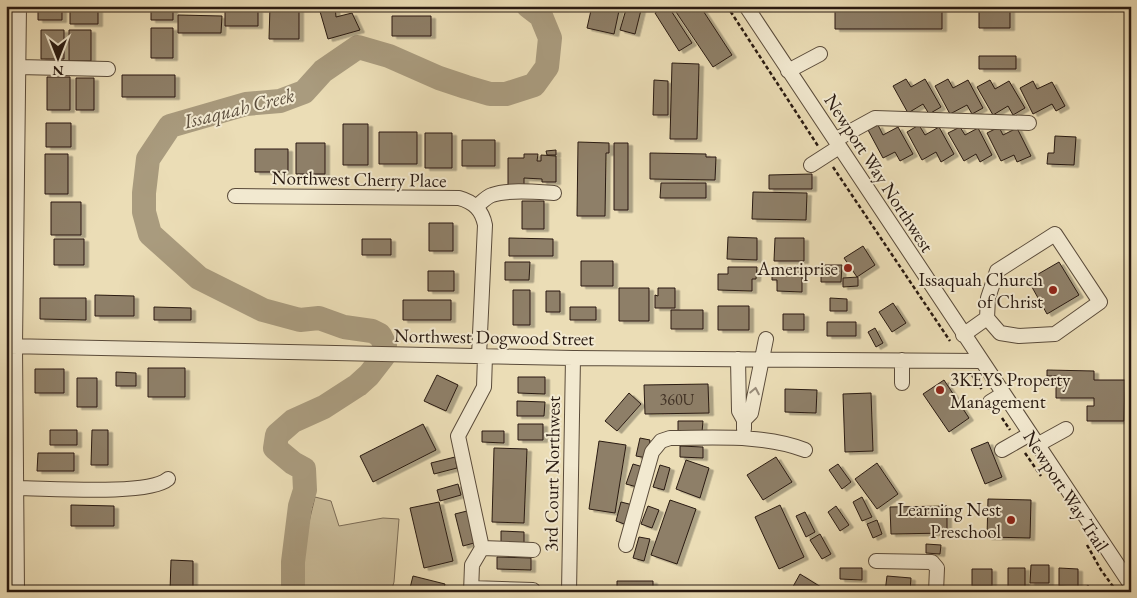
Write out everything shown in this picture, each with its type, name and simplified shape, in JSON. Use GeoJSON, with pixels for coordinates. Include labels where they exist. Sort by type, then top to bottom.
{"type":"FeatureCollection","features":[{"type":"Feature","properties":{"kind":"street"},"geometry":{"type":"LineString","coordinates":[[18,6],[11,346],[11,454],[18,592]]}},
{"type":"Feature","properties":{"kind":"street","name":"Newport Way Northwest"},"geometry":{"type":"LineString","coordinates":[[746,6],[1131,585]]}},
{"type":"Feature","properties":{"kind":"street"},"geometry":{"type":"LineString","coordinates":[[788,71],[820,54]]}},
{"type":"Feature","properties":{"kind":"street"},"geometry":{"type":"LineString","coordinates":[[18,67],[108,69]]}},
{"type":"Feature","properties":{"kind":"street"},"geometry":{"type":"LineString","coordinates":[[811,165],[825,156],[837,144],[875,118],[1029,123]]}},
{"type":"Feature","properties":{"kind":"street"},"geometry":{"type":"LineString","coordinates":[[533,590],[471,590],[472,565],[482,548],[458,436],[484,387],[482,356],[485,225],[478,209],[486,198],[493,194],[554,193]]}},
{"type":"Feature","properties":{"kind":"street","name":"Northwest Cherry Place"},"geometry":{"type":"LineString","coordinates":[[235,196],[459,198],[478,209]]}},
{"type":"Feature","properties":{"kind":"street"},"geometry":{"type":"LineString","coordinates":[[1055,234],[1100,302],[1055,334],[1019,336],[1000,333],[987,318],[988,298],[997,271],[1055,234]]}},
{"type":"Feature","properties":{"kind":"street"},"geometry":{"type":"LineString","coordinates":[[963,335],[987,318]]}},
{"type":"Feature","properties":{"kind":"street"},"geometry":{"type":"LineString","coordinates":[[744,420],[751,413],[766,339]]}},
{"type":"Feature","properties":{"kind":"street","name":"Northwest Dogwood Street"},"geometry":{"type":"LineString","coordinates":[[11,346],[573,358],[981,361]]}},
{"type":"Feature","properties":{"kind":"street","name":"3rd Court Northwest"},"geometry":{"type":"LineString","coordinates":[[569,592],[573,358]]}},
{"type":"Feature","properties":{"kind":"street"},"geometry":{"type":"LineString","coordinates":[[738,359],[739,411],[744,420],[744,439]]}},
{"type":"Feature","properties":{"kind":"street"},"geometry":{"type":"LineString","coordinates":[[902,360],[902,383]]}},
{"type":"Feature","properties":{"kind":"street"},"geometry":{"type":"LineString","coordinates":[[990,402],[1003,394]]}},
{"type":"Feature","properties":{"kind":"street"},"geometry":{"type":"LineString","coordinates":[[1002,450],[1018,442],[1034,440],[1066,429]]}},
{"type":"Feature","properties":{"kind":"street"},"geometry":{"type":"LineString","coordinates":[[626,545],[652,452],[661,441],[670,438],[744,439],[788,443],[805,450]]}},
{"type":"Feature","properties":{"kind":"street"},"geometry":{"type":"LineString","coordinates":[[13,496],[140,488],[163,484],[168,479]]}},
{"type":"Feature","properties":{"kind":"street"},"geometry":{"type":"LineString","coordinates":[[482,548],[533,550]]}},
{"type":"Feature","properties":{"kind":"street"},"geometry":{"type":"LineString","coordinates":[[876,561],[932,562],[937,568],[936,592]]}},
{"type":"Feature","properties":{"kind":"path","name":"Newport Way Trail"},"geometry":{"type":"LineString","coordinates":[[727,6],[825,156],[1042,478]]}},
{"type":"Feature","properties":{"kind":"path","name":"Newport Way Trail"},"geometry":{"type":"LineString","coordinates":[[1083,539],[1101,570],[1117,592]]}},
{"type":"Feature","properties":{"kind":"shaded area"},"geometry":{"type":"Polygon","coordinates":[[[315,497],[331,501],[339,526],[383,518],[399,519],[394,582],[391,592],[303,592],[303,556],[315,497]]]}},
{"type":"Feature","properties":{"kind":"building"},"geometry":{"type":"Polygon","coordinates":[[[38,6],[62,6],[62,20],[38,20],[38,6]]]}},
{"type":"Feature","properties":{"kind":"building"},"geometry":{"type":"Polygon","coordinates":[[[151,6],[173,6],[173,20],[151,20],[151,6]]]}},
{"type":"Feature","properties":{"kind":"building"},"geometry":{"type":"Polygon","coordinates":[[[270,6],[299,6],[299,39],[269,39],[270,6]]]}},
{"type":"Feature","properties":{"kind":"building"},"geometry":{"type":"Polygon","coordinates":[[[335,6],[336,17],[352,13],[360,30],[328,39],[319,8],[335,6]]]}},
{"type":"Feature","properties":{"kind":"building"},"geometry":{"type":"Polygon","coordinates":[[[592,6],[620,6],[614,34],[587,28],[592,6]]]}},
{"type":"Feature","properties":{"kind":"building"},"geometry":{"type":"Polygon","coordinates":[[[627,6],[642,6],[635,34],[620,30],[627,6]]]}},
{"type":"Feature","properties":{"kind":"building"},"geometry":{"type":"Polygon","coordinates":[[[668,6],[692,43],[679,51],[655,13],[668,6]]]}},
{"type":"Feature","properties":{"kind":"building"},"geometry":{"type":"Polygon","coordinates":[[[679,6],[700,6],[732,55],[713,67],[674,9],[679,6]]]}},
{"type":"Feature","properties":{"kind":"building"},"geometry":{"type":"Polygon","coordinates":[[[835,6],[942,6],[942,29],[835,29],[835,6]]]}},
{"type":"Feature","properties":{"kind":"building"},"geometry":{"type":"Polygon","coordinates":[[[979,6],[1010,6],[1010,28],[979,28],[979,6]]]}},
{"type":"Feature","properties":{"kind":"building"},"geometry":{"type":"Polygon","coordinates":[[[70,9],[98,9],[98,24],[70,24],[70,9]]]}},
{"type":"Feature","properties":{"kind":"building"},"geometry":{"type":"Polygon","coordinates":[[[225,9],[258,10],[258,26],[225,26],[225,9]]]}},
{"type":"Feature","properties":{"kind":"building"},"geometry":{"type":"Polygon","coordinates":[[[178,15],[222,16],[221,33],[178,33],[178,15]]]}},
{"type":"Feature","properties":{"kind":"building"},"geometry":{"type":"Polygon","coordinates":[[[392,16],[431,16],[431,36],[392,36],[392,16]]]}},
{"type":"Feature","properties":{"kind":"building"},"geometry":{"type":"Polygon","coordinates":[[[151,28],[173,28],[173,58],[151,58],[151,28]]]}},
{"type":"Feature","properties":{"kind":"building"},"geometry":{"type":"Polygon","coordinates":[[[41,30],[64,30],[64,59],[41,59],[41,30]]]}},
{"type":"Feature","properties":{"kind":"building"},"geometry":{"type":"Polygon","coordinates":[[[69,30],[91,30],[91,61],[69,61],[69,30]]]}},
{"type":"Feature","properties":{"kind":"building"},"geometry":{"type":"Polygon","coordinates":[[[979,56],[1016,56],[1016,69],[979,69],[979,56]]]}},
{"type":"Feature","properties":{"kind":"building"},"geometry":{"type":"Polygon","coordinates":[[[672,63],[699,64],[697,139],[670,139],[672,63]]]}},
{"type":"Feature","properties":{"kind":"building"},"geometry":{"type":"Polygon","coordinates":[[[122,75],[175,75],[175,97],[122,97],[122,75]]]}},
{"type":"Feature","properties":{"kind":"building"},"geometry":{"type":"Polygon","coordinates":[[[47,77],[70,77],[70,110],[47,110],[47,77]]]}},
{"type":"Feature","properties":{"kind":"building"},"geometry":{"type":"Polygon","coordinates":[[[76,78],[94,78],[94,110],[76,110],[76,78]]]}},
{"type":"Feature","properties":{"kind":"building"},"geometry":{"type":"Polygon","coordinates":[[[906,79],[911,87],[925,79],[941,107],[929,114],[923,104],[908,113],[893,86],[906,79]]]}},
{"type":"Feature","properties":{"kind":"building"},"geometry":{"type":"Polygon","coordinates":[[[948,79],[953,88],[968,80],[983,108],[972,114],[967,105],[950,114],[935,86],[948,79]]]}},
{"type":"Feature","properties":{"kind":"building"},"geometry":{"type":"Polygon","coordinates":[[[654,80],[668,81],[668,115],[653,115],[654,80]]]}},
{"type":"Feature","properties":{"kind":"building"},"geometry":{"type":"Polygon","coordinates":[[[990,80],[995,89],[1009,81],[1025,108],[1013,115],[1008,106],[993,115],[977,87],[990,80]]]}},
{"type":"Feature","properties":{"kind":"building"},"geometry":{"type":"Polygon","coordinates":[[[1033,81],[1037,89],[1052,82],[1065,106],[1056,111],[1052,104],[1033,114],[1020,88],[1033,81]]]}},
{"type":"Feature","properties":{"kind":"building"},"geometry":{"type":"Polygon","coordinates":[[[46,123],[71,123],[71,147],[46,147],[46,123]]]}},
{"type":"Feature","properties":{"kind":"building"},"geometry":{"type":"Polygon","coordinates":[[[343,124],[368,124],[368,165],[343,165],[343,124]]]}},
{"type":"Feature","properties":{"kind":"building"},"geometry":{"type":"Polygon","coordinates":[[[878,125],[883,135],[898,127],[913,154],[900,161],[895,152],[883,158],[868,130],[878,125]]]}},
{"type":"Feature","properties":{"kind":"building"},"geometry":{"type":"Polygon","coordinates":[[[919,125],[925,135],[939,127],[954,154],[941,162],[936,152],[922,160],[907,132],[919,125]]]}},
{"type":"Feature","properties":{"kind":"building"},"geometry":{"type":"Polygon","coordinates":[[[960,127],[965,135],[978,128],[992,155],[980,162],[976,154],[964,161],[948,133],[960,127]]]}},
{"type":"Feature","properties":{"kind":"building"},"geometry":{"type":"Polygon","coordinates":[[[999,127],[1003,135],[1017,128],[1031,156],[1017,162],[1014,155],[1001,161],[987,133],[999,127]]]}},
{"type":"Feature","properties":{"kind":"building"},"geometry":{"type":"Polygon","coordinates":[[[379,132],[417,132],[417,164],[379,164],[379,132]]]}},
{"type":"Feature","properties":{"kind":"building"},"geometry":{"type":"Polygon","coordinates":[[[425,133],[452,133],[452,168],[425,168],[425,133]]]}},
{"type":"Feature","properties":{"kind":"building"},"geometry":{"type":"Polygon","coordinates":[[[1055,136],[1076,137],[1074,165],[1047,164],[1048,153],[1054,153],[1055,136]]]}},
{"type":"Feature","properties":{"kind":"building"},"geometry":{"type":"Polygon","coordinates":[[[462,140],[495,140],[495,166],[462,166],[462,140]]]}},
{"type":"Feature","properties":{"kind":"building"},"geometry":{"type":"Polygon","coordinates":[[[578,142],[609,143],[609,153],[606,153],[605,216],[577,216],[578,142]]]}},
{"type":"Feature","properties":{"kind":"building"},"geometry":{"type":"Polygon","coordinates":[[[296,143],[325,143],[325,174],[296,174],[296,143]]]}},
{"type":"Feature","properties":{"kind":"building"},"geometry":{"type":"Polygon","coordinates":[[[614,143],[628,143],[628,210],[614,210],[614,143]]]}},
{"type":"Feature","properties":{"kind":"building"},"geometry":{"type":"Polygon","coordinates":[[[255,149],[288,149],[288,172],[255,172],[255,149]]]}},
{"type":"Feature","properties":{"kind":"building"},"geometry":{"type":"Polygon","coordinates":[[[556,150],[556,155],[547,155],[546,151],[556,150]]]}},
{"type":"Feature","properties":{"kind":"building"},"geometry":{"type":"Polygon","coordinates":[[[650,153],[706,154],[706,157],[716,157],[715,180],[650,179],[650,153]]]}},
{"type":"Feature","properties":{"kind":"building"},"geometry":{"type":"Polygon","coordinates":[[[45,154],[68,154],[68,194],[45,194],[45,154]]]}},
{"type":"Feature","properties":{"kind":"building"},"geometry":{"type":"Polygon","coordinates":[[[524,154],[538,154],[537,161],[541,161],[541,155],[556,156],[556,182],[542,182],[542,179],[524,178],[524,186],[508,186],[508,158],[524,158],[524,154]]]}},
{"type":"Feature","properties":{"kind":"building"},"geometry":{"type":"Polygon","coordinates":[[[812,174],[812,189],[769,189],[769,175],[812,174]]]}},
{"type":"Feature","properties":{"kind":"building"},"geometry":{"type":"Polygon","coordinates":[[[661,183],[706,183],[706,198],[660,198],[661,183]]]}},
{"type":"Feature","properties":{"kind":"building"},"geometry":{"type":"Polygon","coordinates":[[[753,192],[807,193],[806,220],[752,219],[753,192]]]}},
{"type":"Feature","properties":{"kind":"building"},"geometry":{"type":"Polygon","coordinates":[[[522,201],[544,201],[544,229],[522,229],[522,201]]]}},
{"type":"Feature","properties":{"kind":"building"},"geometry":{"type":"Polygon","coordinates":[[[51,202],[81,202],[81,235],[51,235],[51,202]]]}},
{"type":"Feature","properties":{"kind":"building"},"geometry":{"type":"Polygon","coordinates":[[[429,223],[453,223],[453,251],[429,251],[429,223]]]}},
{"type":"Feature","properties":{"kind":"building"},"geometry":{"type":"Polygon","coordinates":[[[728,237],[757,238],[757,260],[727,259],[728,237]]]}},
{"type":"Feature","properties":{"kind":"building"},"geometry":{"type":"Polygon","coordinates":[[[509,238],[553,239],[553,256],[509,256],[509,238]]]}},
{"type":"Feature","properties":{"kind":"building"},"geometry":{"type":"Polygon","coordinates":[[[775,238],[804,238],[804,261],[774,261],[775,238]]]}},
{"type":"Feature","properties":{"kind":"building"},"geometry":{"type":"Polygon","coordinates":[[[54,239],[84,239],[84,265],[54,265],[54,239]]]}},
{"type":"Feature","properties":{"kind":"building"},"geometry":{"type":"Polygon","coordinates":[[[362,239],[391,239],[391,255],[362,255],[362,239]]]}},
{"type":"Feature","properties":{"kind":"building"},"geometry":{"type":"Polygon","coordinates":[[[863,246],[875,265],[857,277],[844,258],[863,246]]]}},
{"type":"Feature","properties":{"kind":"building"},"geometry":{"type":"Polygon","coordinates":[[[581,261],[613,261],[613,286],[581,286],[581,261]]]}},
{"type":"Feature","properties":{"kind":"building"},"geometry":{"type":"Polygon","coordinates":[[[505,262],[530,262],[529,280],[505,280],[505,262]]]}},
{"type":"Feature","properties":{"kind":"building"},"geometry":{"type":"Polygon","coordinates":[[[1059,262],[1079,295],[1047,314],[1028,280],[1059,262]]]}},
{"type":"Feature","properties":{"kind":"building"},"geometry":{"type":"Polygon","coordinates":[[[821,265],[842,265],[841,282],[821,282],[821,265]]]}},
{"type":"Feature","properties":{"kind":"building"},"geometry":{"type":"Polygon","coordinates":[[[728,267],[757,267],[756,279],[752,279],[752,291],[718,290],[718,274],[728,274],[728,267]]]}},
{"type":"Feature","properties":{"kind":"building"},"geometry":{"type":"Polygon","coordinates":[[[772,267],[802,268],[802,292],[777,291],[777,280],[772,280],[772,267]]]}},
{"type":"Feature","properties":{"kind":"building"},"geometry":{"type":"Polygon","coordinates":[[[428,271],[454,271],[454,291],[428,291],[428,271]]]}},
{"type":"Feature","properties":{"kind":"building"},"geometry":{"type":"Polygon","coordinates":[[[858,277],[858,286],[843,287],[843,278],[858,277]]]}},
{"type":"Feature","properties":{"kind":"building"},"geometry":{"type":"Polygon","coordinates":[[[619,288],[649,288],[649,321],[619,321],[619,288]]]}},
{"type":"Feature","properties":{"kind":"building"},"geometry":{"type":"Polygon","coordinates":[[[658,288],[675,288],[675,308],[655,308],[655,295],[658,296],[658,288]]]}},
{"type":"Feature","properties":{"kind":"building"},"geometry":{"type":"Polygon","coordinates":[[[513,290],[530,290],[530,325],[513,325],[513,290]]]}},
{"type":"Feature","properties":{"kind":"building"},"geometry":{"type":"Polygon","coordinates":[[[546,291],[560,291],[560,312],[546,312],[546,291]]]}},
{"type":"Feature","properties":{"kind":"building"},"geometry":{"type":"Polygon","coordinates":[[[95,295],[134,296],[134,316],[95,316],[95,295]]]}},
{"type":"Feature","properties":{"kind":"building"},"geometry":{"type":"Polygon","coordinates":[[[40,298],[86,298],[86,320],[40,319],[40,298]]]}},
{"type":"Feature","properties":{"kind":"building"},"geometry":{"type":"Polygon","coordinates":[[[830,298],[847,299],[847,311],[830,311],[830,298]]]}},
{"type":"Feature","properties":{"kind":"building"},"geometry":{"type":"Polygon","coordinates":[[[403,300],[451,300],[451,320],[403,320],[403,300]]]}},
{"type":"Feature","properties":{"kind":"building"},"geometry":{"type":"Polygon","coordinates":[[[893,303],[906,323],[892,332],[879,312],[893,303]]]}},
{"type":"Feature","properties":{"kind":"building"},"geometry":{"type":"Polygon","coordinates":[[[718,306],[749,306],[749,330],[718,330],[718,306]]]}},
{"type":"Feature","properties":{"kind":"building"},"geometry":{"type":"Polygon","coordinates":[[[154,307],[191,308],[191,320],[154,320],[154,307]]]}},
{"type":"Feature","properties":{"kind":"building"},"geometry":{"type":"Polygon","coordinates":[[[570,307],[596,307],[596,320],[570,320],[570,307]]]}},
{"type":"Feature","properties":{"kind":"building"},"geometry":{"type":"Polygon","coordinates":[[[671,310],[703,310],[703,329],[671,329],[671,310]]]}},
{"type":"Feature","properties":{"kind":"building"},"geometry":{"type":"Polygon","coordinates":[[[783,314],[804,314],[804,330],[783,330],[783,314]]]}},
{"type":"Feature","properties":{"kind":"building"},"geometry":{"type":"Polygon","coordinates":[[[827,322],[856,322],[856,336],[827,336],[827,322]]]}},
{"type":"Feature","properties":{"kind":"building"},"geometry":{"type":"Polygon","coordinates":[[[875,328],[883,343],[876,347],[868,332],[875,328]]]}},
{"type":"Feature","properties":{"kind":"building"},"geometry":{"type":"Polygon","coordinates":[[[148,368],[185,368],[185,397],[148,397],[148,368]]]}},
{"type":"Feature","properties":{"kind":"building"},"geometry":{"type":"Polygon","coordinates":[[[35,369],[64,369],[64,393],[35,393],[35,369]]]}},
{"type":"Feature","properties":{"kind":"building"},"geometry":{"type":"Polygon","coordinates":[[[1047,370],[1094,371],[1094,380],[1125,380],[1124,421],[1087,421],[1087,406],[1094,406],[1094,398],[1056,398],[1056,376],[1047,376],[1047,370]]]}},
{"type":"Feature","properties":{"kind":"building"},"geometry":{"type":"Polygon","coordinates":[[[116,372],[136,373],[136,386],[116,386],[116,372]]]}},
{"type":"Feature","properties":{"kind":"building"},"geometry":{"type":"Polygon","coordinates":[[[437,375],[458,385],[446,411],[424,401],[437,375]]]}},
{"type":"Feature","properties":{"kind":"building"},"geometry":{"type":"Polygon","coordinates":[[[518,377],[545,377],[545,394],[518,393],[518,377]]]}},
{"type":"Feature","properties":{"kind":"building"},"geometry":{"type":"Polygon","coordinates":[[[77,378],[97,378],[97,407],[77,407],[77,378]]]}},
{"type":"Feature","properties":{"kind":"building"},"geometry":{"type":"Polygon","coordinates":[[[944,380],[969,418],[949,432],[923,394],[944,380]]]}},
{"type":"Feature","properties":{"kind":"building"},"geometry":{"type":"Polygon","coordinates":[[[708,384],[709,413],[645,414],[644,385],[708,384]]]}},
{"type":"Feature","properties":{"kind":"building"},"geometry":{"type":"Polygon","coordinates":[[[785,389],[817,390],[816,413],[785,412],[785,389]]]}},
{"type":"Feature","properties":{"kind":"building"},"geometry":{"type":"Polygon","coordinates":[[[629,393],[641,404],[617,431],[605,421],[629,393]]]}},
{"type":"Feature","properties":{"kind":"building"},"geometry":{"type":"Polygon","coordinates":[[[871,393],[873,451],[845,452],[843,394],[871,393]]]}},
{"type":"Feature","properties":{"kind":"building"},"geometry":{"type":"Polygon","coordinates":[[[517,401],[545,402],[544,416],[517,416],[517,401]]]}},
{"type":"Feature","properties":{"kind":"building"},"geometry":{"type":"Polygon","coordinates":[[[678,421],[703,421],[702,432],[678,431],[678,421]]]}},
{"type":"Feature","properties":{"kind":"building"},"geometry":{"type":"Polygon","coordinates":[[[423,424],[436,450],[373,482],[360,456],[423,424]]]}},
{"type":"Feature","properties":{"kind":"building"},"geometry":{"type":"Polygon","coordinates":[[[518,424],[543,424],[543,440],[518,440],[518,424]]]}},
{"type":"Feature","properties":{"kind":"building"},"geometry":{"type":"Polygon","coordinates":[[[50,430],[77,430],[77,445],[50,445],[50,430]]]}},
{"type":"Feature","properties":{"kind":"building"},"geometry":{"type":"Polygon","coordinates":[[[92,430],[108,430],[108,465],[91,465],[92,430]]]}},
{"type":"Feature","properties":{"kind":"building"},"geometry":{"type":"Polygon","coordinates":[[[482,431],[504,431],[504,443],[482,442],[482,431]]]}},
{"type":"Feature","properties":{"kind":"building"},"geometry":{"type":"Polygon","coordinates":[[[640,438],[650,440],[647,458],[636,456],[640,438]]]}},
{"type":"Feature","properties":{"kind":"building"},"geometry":{"type":"Polygon","coordinates":[[[599,441],[626,445],[615,513],[589,509],[599,441]]]}},
{"type":"Feature","properties":{"kind":"building"},"geometry":{"type":"Polygon","coordinates":[[[988,442],[1002,477],[985,484],[971,449],[988,442]]]}},
{"type":"Feature","properties":{"kind":"building"},"geometry":{"type":"Polygon","coordinates":[[[680,446],[703,447],[703,458],[680,457],[680,446]]]}},
{"type":"Feature","properties":{"kind":"building"},"geometry":{"type":"Polygon","coordinates":[[[494,448],[527,449],[524,523],[492,522],[494,448]]]}},
{"type":"Feature","properties":{"kind":"building"},"geometry":{"type":"Polygon","coordinates":[[[38,453],[74,453],[74,471],[37,471],[38,453]]]}},
{"type":"Feature","properties":{"kind":"building"},"geometry":{"type":"Polygon","coordinates":[[[455,457],[457,468],[434,474],[431,463],[455,457]]]}},
{"type":"Feature","properties":{"kind":"building"},"geometry":{"type":"Polygon","coordinates":[[[776,457],[792,482],[763,500],[747,475],[776,457]]]}},
{"type":"Feature","properties":{"kind":"building"},"geometry":{"type":"Polygon","coordinates":[[[686,460],[709,468],[700,498],[676,489],[686,460]]]}},
{"type":"Feature","properties":{"kind":"building"},"geometry":{"type":"Polygon","coordinates":[[[877,463],[898,494],[877,509],[855,479],[877,463]]]}},
{"type":"Feature","properties":{"kind":"building"},"geometry":{"type":"Polygon","coordinates":[[[633,464],[643,467],[637,487],[626,484],[633,464]]]}},
{"type":"Feature","properties":{"kind":"building"},"geometry":{"type":"Polygon","coordinates":[[[838,464],[851,482],[842,489],[829,470],[838,464]]]}},
{"type":"Feature","properties":{"kind":"building"},"geometry":{"type":"Polygon","coordinates":[[[660,465],[670,468],[664,490],[653,487],[660,465]]]}},
{"type":"Feature","properties":{"kind":"building"},"geometry":{"type":"Polygon","coordinates":[[[458,484],[461,495],[440,501],[437,490],[458,484]]]}},
{"type":"Feature","properties":{"kind":"building"},"geometry":{"type":"Polygon","coordinates":[[[862,497],[872,517],[862,521],[853,502],[862,497]]]}},
{"type":"Feature","properties":{"kind":"building"},"geometry":{"type":"Polygon","coordinates":[[[988,499],[1031,500],[1030,538],[987,537],[988,499]]]}},
{"type":"Feature","properties":{"kind":"building"},"geometry":{"type":"Polygon","coordinates":[[[670,500],[696,509],[677,564],[651,555],[670,500]]]}},
{"type":"Feature","properties":{"kind":"building"},"geometry":{"type":"Polygon","coordinates":[[[439,502],[453,561],[424,568],[410,508],[439,502]]]}},
{"type":"Feature","properties":{"kind":"building"},"geometry":{"type":"Polygon","coordinates":[[[621,502],[633,505],[627,525],[616,521],[621,502]]]}},
{"type":"Feature","properties":{"kind":"building"},"geometry":{"type":"Polygon","coordinates":[[[71,505],[114,506],[114,526],[71,526],[71,505]]]}},
{"type":"Feature","properties":{"kind":"building"},"geometry":{"type":"Polygon","coordinates":[[[780,505],[804,557],[779,569],[755,517],[780,505]]]}},
{"type":"Feature","properties":{"kind":"building"},"geometry":{"type":"Polygon","coordinates":[[[648,506],[659,510],[652,528],[641,524],[648,506]]]}},
{"type":"Feature","properties":{"kind":"building"},"geometry":{"type":"Polygon","coordinates":[[[836,506],[849,525],[840,531],[828,512],[836,506]]]}},
{"type":"Feature","properties":{"kind":"building"},"geometry":{"type":"Polygon","coordinates":[[[947,506],[947,533],[891,534],[890,507],[947,506]]]}},
{"type":"Feature","properties":{"kind":"building"},"geometry":{"type":"Polygon","coordinates":[[[467,511],[474,543],[463,546],[455,514],[467,511]]]}},
{"type":"Feature","properties":{"kind":"building"},"geometry":{"type":"Polygon","coordinates":[[[805,512],[815,532],[806,537],[796,516],[805,512]]]}},
{"type":"Feature","properties":{"kind":"building"},"geometry":{"type":"Polygon","coordinates":[[[877,520],[882,534],[873,538],[867,524],[877,520]]]}},
{"type":"Feature","properties":{"kind":"building"},"geometry":{"type":"Polygon","coordinates":[[[501,531],[524,532],[524,544],[501,543],[501,531]]]}},
{"type":"Feature","properties":{"kind":"building"},"geometry":{"type":"Polygon","coordinates":[[[820,534],[831,554],[822,559],[810,540],[820,534]]]}},
{"type":"Feature","properties":{"kind":"building"},"geometry":{"type":"Polygon","coordinates":[[[639,537],[650,539],[644,561],[633,558],[639,537]]]}},
{"type":"Feature","properties":{"kind":"building"},"geometry":{"type":"Polygon","coordinates":[[[926,544],[941,545],[940,554],[926,553],[926,544]]]}},
{"type":"Feature","properties":{"kind":"building"},"geometry":{"type":"Polygon","coordinates":[[[497,557],[531,558],[531,570],[497,569],[497,557]]]}},
{"type":"Feature","properties":{"kind":"building"},"geometry":{"type":"Polygon","coordinates":[[[171,560],[193,561],[193,591],[170,591],[171,560]]]}},
{"type":"Feature","properties":{"kind":"building"},"geometry":{"type":"Polygon","coordinates":[[[1031,565],[1049,565],[1049,583],[1030,583],[1031,565]]]}},
{"type":"Feature","properties":{"kind":"building"},"geometry":{"type":"Polygon","coordinates":[[[840,568],[862,568],[862,580],[840,579],[840,568]]]}},
{"type":"Feature","properties":{"kind":"building"},"geometry":{"type":"Polygon","coordinates":[[[1008,568],[1025,568],[1025,587],[1008,587],[1008,568]]]}},
{"type":"Feature","properties":{"kind":"building"},"geometry":{"type":"Polygon","coordinates":[[[1059,568],[1078,569],[1078,587],[1059,586],[1059,568]]]}},
{"type":"Feature","properties":{"kind":"building"},"geometry":{"type":"Polygon","coordinates":[[[972,569],[992,569],[992,586],[972,586],[972,569]]]}},
{"type":"Feature","properties":{"kind":"building"},"geometry":{"type":"Polygon","coordinates":[[[800,574],[829,592],[790,592],[800,574]]]}},
{"type":"Feature","properties":{"kind":"building"},"geometry":{"type":"Polygon","coordinates":[[[413,576],[445,584],[443,592],[409,592],[413,576]]]}},
{"type":"Feature","properties":{"kind":"building"},"geometry":{"type":"Polygon","coordinates":[[[887,576],[911,578],[910,592],[885,592],[887,576]]]}},
{"type":"Feature","properties":{"kind":"building"},"geometry":{"type":"Polygon","coordinates":[[[617,581],[653,581],[653,592],[617,592],[617,581]]]}},
{"type":"Feature","properties":{"kind":"building"},"geometry":{"type":"Polygon","coordinates":[[[1088,585],[1093,592],[1080,592],[1088,585]]]}},
{"type":"Feature","properties":{"kind":"waterway","name":"Issaquah Creek"},"geometry":{"type":"LineString","coordinates":[[293,592],[293,562],[300,506],[305,490],[304,469],[293,463],[275,448],[277,435],[293,421],[324,407],[358,385],[369,375],[383,357],[385,345],[380,335],[372,331],[344,327],[319,318],[300,320],[263,310],[199,278],[150,234],[144,212],[148,159],[170,126],[246,104],[280,101],[304,92],[323,71],[358,47],[389,56],[439,78],[490,94],[506,94],[534,85],[547,67],[550,38],[541,16],[528,6]]}},
{"type":"Feature","properties":{"kind":"place","name":"Ameriprise"},"geometry":{"type":"Point","coordinates":[848,268]}},
{"type":"Feature","properties":{"kind":"place","name":"Issaquah Church of Christ"},"geometry":{"type":"Point","coordinates":[1053,290]}},
{"type":"Feature","properties":{"kind":"place","name":"3KEYS Property Management"},"geometry":{"type":"Point","coordinates":[940,390]}},
{"type":"Feature","properties":{"kind":"place","name":"Learning Nest Preschool"},"geometry":{"type":"Point","coordinates":[1011,520]}}]}
